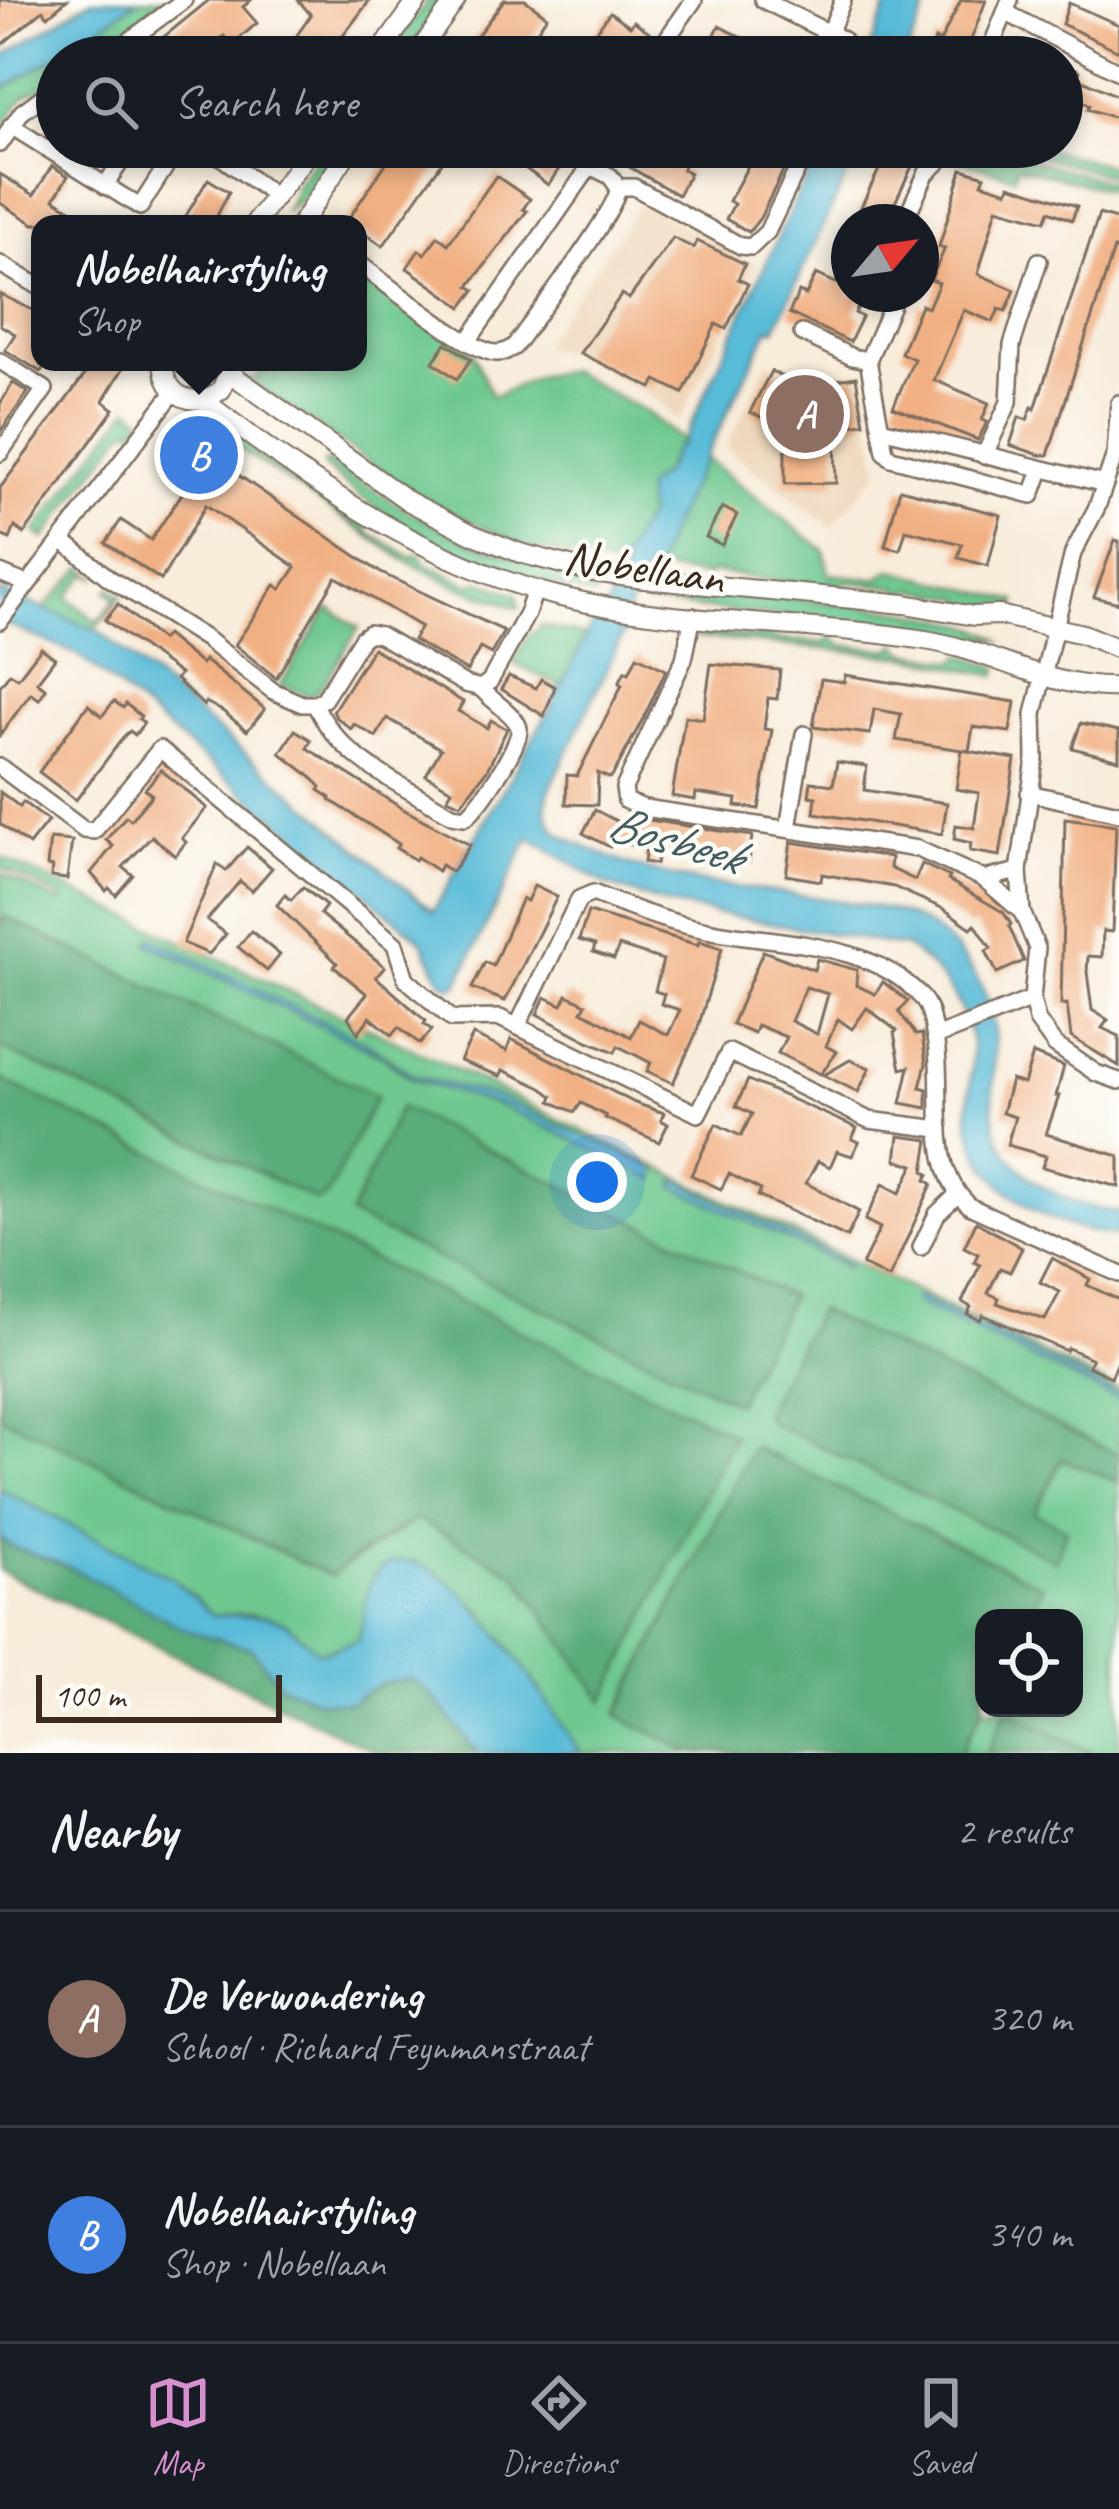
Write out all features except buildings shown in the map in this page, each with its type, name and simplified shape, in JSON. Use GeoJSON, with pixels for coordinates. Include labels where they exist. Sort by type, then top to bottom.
{"type":"FeatureCollection","features":[{"type":"Feature","properties":{"kind":"street"},"geometry":{"type":"LineString","coordinates":[[141,36],[184,0]]}},
{"type":"Feature","properties":{"kind":"street"},"geometry":{"type":"LineString","coordinates":[[392,36],[418,0]]}},
{"type":"Feature","properties":{"kind":"street"},"geometry":{"type":"LineString","coordinates":[[431,36],[456,0]]}},
{"type":"Feature","properties":{"kind":"street"},"geometry":{"type":"LineString","coordinates":[[669,36],[694,0]]}},
{"type":"Feature","properties":{"kind":"street"},"geometry":{"type":"LineString","coordinates":[[763,0],[832,36]]}},
{"type":"Feature","properties":{"kind":"street"},"geometry":{"type":"LineString","coordinates":[[829,34],[843,0]]}},
{"type":"Feature","properties":{"kind":"street"},"geometry":{"type":"LineString","coordinates":[[996,36],[1008,7],[1058,36]]}},
{"type":"Feature","properties":{"kind":"street"},"geometry":{"type":"LineString","coordinates":[[1083,51],[1119,72]]}},
{"type":"Feature","properties":{"kind":"street"},"geometry":{"type":"LineString","coordinates":[[0,144],[36,99]]}},
{"type":"Feature","properties":{"kind":"street"},"geometry":{"type":"LineString","coordinates":[[10,126],[36,142]]}},
{"type":"Feature","properties":{"kind":"street"},"geometry":{"type":"LineString","coordinates":[[76,168],[140,208],[165,168]]}},
{"type":"Feature","properties":{"kind":"street"},"geometry":{"type":"LineString","coordinates":[[105,186],[117,168]]}},
{"type":"Feature","properties":{"kind":"street"},"geometry":{"type":"LineString","coordinates":[[236,168],[274,195]]}},
{"type":"Feature","properties":{"kind":"street"},"geometry":{"type":"LineString","coordinates":[[260,215],[296,168]]}},
{"type":"Feature","properties":{"kind":"street"},"geometry":{"type":"LineString","coordinates":[[308,215],[338,168]]}},
{"type":"Feature","properties":{"kind":"street"},"geometry":{"type":"LineString","coordinates":[[468,341],[586,168]]}},
{"type":"Feature","properties":{"kind":"street"},"geometry":{"type":"LineString","coordinates":[[367,269],[468,341],[493,353],[514,347],[619,197],[610,176],[594,168]]}},
{"type":"Feature","properties":{"kind":"street"},"geometry":{"type":"LineString","coordinates":[[618,187],[634,187],[741,246],[756,244],[767,232],[798,168]]}},
{"type":"Feature","properties":{"kind":"street"},"geometry":{"type":"LineString","coordinates":[[912,204],[933,168]]}},
{"type":"Feature","properties":{"kind":"street"},"geometry":{"type":"LineString","coordinates":[[984,456],[1009,402],[1012,345],[1040,262]]}},
{"type":"Feature","properties":{"kind":"street"},"geometry":{"type":"LineString","coordinates":[[0,264],[31,282]]}},
{"type":"Feature","properties":{"kind":"street"},"geometry":{"type":"LineString","coordinates":[[886,312],[868,360],[882,443],[891,458],[1032,495],[1041,470]]}},
{"type":"Feature","properties":{"kind":"street"},"geometry":{"type":"LineString","coordinates":[[802,333],[868,360]]}},
{"type":"Feature","properties":{"kind":"street"},"geometry":{"type":"LineString","coordinates":[[0,361],[44,389],[0,453]]}},
{"type":"Feature","properties":{"kind":"street"},"geometry":{"type":"LineString","coordinates":[[165,371],[174,392],[190,400],[203,400],[221,390],[229,371]]}},
{"type":"Feature","properties":{"kind":"street","name":"Nobellaan"},"geometry":{"type":"LineString","coordinates":[[234,371],[382,485],[440,518],[520,553],[644,580],[999,615],[1119,649]]}},
{"type":"Feature","properties":{"kind":"street"},"geometry":{"type":"LineString","coordinates":[[0,621],[174,392]]}},
{"type":"Feature","properties":{"kind":"street","name":"Nobellaan"},"geometry":{"type":"LineString","coordinates":[[203,400],[318,483],[392,529],[449,559],[535,590],[630,610],[946,644],[1043,675],[1102,688],[1119,687]]}},
{"type":"Feature","properties":{"kind":"street"},"geometry":{"type":"LineString","coordinates":[[1119,404],[1117,454],[1073,553],[1034,713],[1035,759],[1019,871],[1022,912],[1036,948],[1032,999],[1037,1020],[1055,1045],[1096,1073],[1119,1082]]}},
{"type":"Feature","properties":{"kind":"street"},"geometry":{"type":"LineString","coordinates":[[881,429],[1105,484]]}},
{"type":"Feature","properties":{"kind":"street"},"geometry":{"type":"LineString","coordinates":[[62,541],[273,691],[302,704],[324,699],[362,638],[370,633],[481,688],[517,722],[519,736],[479,807],[465,817],[452,815],[354,756],[339,743],[315,704]]}},
{"type":"Feature","properties":{"kind":"street"},"geometry":{"type":"LineString","coordinates":[[0,572],[23,590]]}},
{"type":"Feature","properties":{"kind":"street"},"geometry":{"type":"LineString","coordinates":[[481,688],[490,681],[527,614],[535,590]]}},
{"type":"Feature","properties":{"kind":"street"},"geometry":{"type":"LineString","coordinates":[[693,616],[684,658],[623,788],[626,800],[644,808],[918,849],[984,879],[1022,912]]}},
{"type":"Feature","properties":{"kind":"street"},"geometry":{"type":"LineString","coordinates":[[788,829],[804,734]]}},
{"type":"Feature","properties":{"kind":"street"},"geometry":{"type":"LineString","coordinates":[[0,767],[84,830],[94,831],[160,749],[395,944],[406,979],[452,1019],[500,1018],[698,1114],[729,1052],[869,1120],[940,1130]]}},
{"type":"Feature","properties":{"kind":"street"},"geometry":{"type":"LineString","coordinates":[[1029,793],[1119,813]]}},
{"type":"Feature","properties":{"kind":"street"},"geometry":{"type":"LineString","coordinates":[[984,879],[1019,871]]}},
{"type":"Feature","properties":{"kind":"street"},"geometry":{"type":"LineString","coordinates":[[518,1025],[579,898],[593,893],[704,930],[811,944],[872,964],[923,998],[940,1059],[943,1157],[957,1196],[971,1207],[1119,1274]]}},
{"type":"Feature","properties":{"kind":"street"},"geometry":{"type":"LineString","coordinates":[[935,1037],[1032,999]]}},
{"type":"Feature","properties":{"kind":"street"},"geometry":{"type":"LineString","coordinates":[[921,1247],[938,1214],[957,1196]]}},
{"type":"Feature","properties":{"kind":"shaded area"},"geometry":{"type":"Polygon","coordinates":[[[641,202],[757,265],[679,421],[654,398],[571,352],[545,349],[542,344],[641,202]]]}},
{"type":"Feature","properties":{"kind":"shaded area"},"geometry":{"type":"Polygon","coordinates":[[[768,362],[802,379],[859,372],[880,470],[832,527],[726,448],[768,362]]]}},
{"type":"Feature","properties":{"kind":"green space"},"geometry":{"type":"Polygon","coordinates":[[[137,0],[174,0],[123,36],[86,36],[137,0]]]}},
{"type":"Feature","properties":{"kind":"green space"},"geometry":{"type":"Polygon","coordinates":[[[428,0],[446,0],[420,36],[402,36],[428,0]]]}},
{"type":"Feature","properties":{"kind":"green space"},"geometry":{"type":"Polygon","coordinates":[[[36,69],[36,90],[24,97],[0,131],[0,90],[36,69]]]}},
{"type":"Feature","properties":{"kind":"green space"},"geometry":{"type":"Polygon","coordinates":[[[1083,158],[1119,168],[1119,178],[1083,168],[1083,158]]]}},
{"type":"Feature","properties":{"kind":"green space"},"geometry":{"type":"Polygon","coordinates":[[[308,168],[325,168],[301,200],[286,210],[308,168]]]}},
{"type":"Feature","properties":{"kind":"green space"},"geometry":{"type":"Polygon","coordinates":[[[984,168],[1016,168],[1014,177],[984,168]]]}},
{"type":"Feature","properties":{"kind":"green space"},"geometry":{"type":"Polygon","coordinates":[[[1025,168],[1059,168],[1119,185],[1119,193],[1025,168]]]}},
{"type":"Feature","properties":{"kind":"green space"},"geometry":{"type":"Polygon","coordinates":[[[367,282],[474,354],[492,397],[539,376],[568,370],[646,412],[824,550],[829,574],[876,579],[892,570],[1017,601],[1014,612],[967,606],[963,598],[912,589],[903,595],[897,587],[846,582],[839,588],[832,581],[831,588],[712,572],[707,576],[623,561],[610,566],[523,545],[422,499],[250,380],[261,371],[367,371],[367,282]]]}},
{"type":"Feature","properties":{"kind":"green space"},"geometry":{"type":"Polygon","coordinates":[[[129,408],[143,419],[134,430],[128,427],[44,539],[35,532],[129,408]]]}},
{"type":"Feature","properties":{"kind":"green space"},"geometry":{"type":"Polygon","coordinates":[[[231,427],[257,445],[257,454],[300,484],[311,484],[312,493],[355,523],[365,522],[367,531],[411,557],[420,554],[424,563],[471,585],[480,581],[517,594],[519,608],[406,561],[225,439],[231,427]]]}},
{"type":"Feature","properties":{"kind":"green space"},"geometry":{"type":"Polygon","coordinates":[[[326,461],[472,543],[601,581],[596,596],[485,564],[416,532],[352,490],[323,465],[326,461]]]}},
{"type":"Feature","properties":{"kind":"green space"},"geometry":{"type":"Polygon","coordinates":[[[84,567],[98,579],[86,574],[67,597],[97,622],[116,599],[107,591],[110,588],[122,596],[94,630],[43,609],[84,567]]]}},
{"type":"Feature","properties":{"kind":"green space"},"geometry":{"type":"Polygon","coordinates":[[[655,588],[888,609],[974,627],[1000,640],[649,603],[655,588]]]}},
{"type":"Feature","properties":{"kind":"green space"},"geometry":{"type":"Polygon","coordinates":[[[329,608],[359,628],[321,688],[310,696],[280,685],[329,608]]]}},
{"type":"Feature","properties":{"kind":"green space"},"geometry":{"type":"Polygon","coordinates":[[[539,625],[587,636],[561,686],[513,663],[539,625]]]}},
{"type":"Feature","properties":{"kind":"green space"},"geometry":{"type":"Polygon","coordinates":[[[716,626],[721,634],[759,637],[766,631],[774,639],[825,643],[832,637],[840,645],[891,650],[898,644],[905,652],[956,661],[963,655],[999,668],[996,676],[909,657],[696,637],[716,626]]]}},
{"type":"Feature","properties":{"kind":"green space"},"geometry":{"type":"Polygon","coordinates":[[[0,857],[422,1053],[1119,1390],[1119,1395],[917,1297],[915,1302],[1119,1400],[1119,1455],[818,1310],[764,1412],[768,1421],[1054,1559],[1034,1513],[1062,1459],[1119,1482],[1119,1753],[1094,1753],[1020,1717],[1083,1717],[1083,1609],[1031,1609],[1042,1586],[753,1447],[617,1714],[692,1753],[581,1753],[482,1612],[413,1561],[357,1642],[319,1653],[286,1623],[251,1614],[213,1615],[173,1579],[0,1489],[0,1416],[330,1576],[417,1519],[516,1574],[604,1700],[733,1435],[0,1079],[0,1047],[317,1201],[165,994],[6,917],[0,927],[0,873],[60,902],[62,897],[0,867],[0,857]],[[153,939],[149,944],[383,1056],[411,1079],[502,1106],[655,1178],[657,1170],[497,1097],[413,1076],[367,1043],[153,939]]]}},
{"type":"Feature","properties":{"kind":"green space"},"geometry":{"type":"Polygon","coordinates":[[[5,917],[377,1096],[327,1196],[317,1201],[0,1047],[0,927],[5,917]]]}},
{"type":"Feature","properties":{"kind":"green space"},"geometry":{"type":"Polygon","coordinates":[[[0,1079],[734,1435],[604,1701],[516,1574],[417,1519],[331,1576],[0,1416],[0,1079]]]}},
{"type":"Feature","properties":{"kind":"green space"},"geometry":{"type":"Polygon","coordinates":[[[400,1107],[791,1297],[736,1403],[350,1215],[400,1107]]]}},
{"type":"Feature","properties":{"kind":"green space"},"geometry":{"type":"Polygon","coordinates":[[[818,1310],[1119,1455],[1119,1482],[1062,1459],[1034,1513],[1067,1530],[1055,1560],[768,1421],[764,1412],[818,1310]]]}},
{"type":"Feature","properties":{"kind":"green space"},"geometry":{"type":"Polygon","coordinates":[[[753,1447],[1043,1586],[1032,1609],[975,1609],[978,1717],[960,1753],[692,1753],[617,1715],[753,1447]]]}},
{"type":"Feature","properties":{"kind":"green space"},"geometry":{"type":"Polygon","coordinates":[[[0,1538],[12,1547],[69,1567],[162,1616],[251,1648],[280,1684],[350,1702],[382,1683],[411,1679],[430,1694],[479,1753],[378,1753],[0,1571],[0,1538]]]}},
{"type":"Feature","properties":{"kind":"green space"},"geometry":{"type":"Polygon","coordinates":[[[978,1717],[1004,1717],[987,1753],[960,1753],[978,1717]]]}},
{"type":"Feature","properties":{"kind":"green space"},"geometry":{"type":"Polygon","coordinates":[[[1004,1717],[1020,1717],[1094,1753],[987,1753],[1004,1717]]]}},
{"type":"Feature","properties":{"kind":"water"},"geometry":{"type":"Polygon","coordinates":[[[91,0],[137,0],[88,36],[36,36],[36,69],[0,90],[0,58],[91,0]]]}},
{"type":"Feature","properties":{"kind":"water"},"geometry":{"type":"Polygon","coordinates":[[[890,0],[930,0],[914,36],[875,36],[890,0]]]}},
{"type":"Feature","properties":{"kind":"water"},"geometry":{"type":"Polygon","coordinates":[[[810,168],[850,168],[775,329],[769,328],[673,523],[655,569],[647,568],[638,588],[645,590],[640,599],[633,599],[624,619],[630,620],[548,793],[548,815],[566,838],[650,871],[887,909],[936,932],[973,972],[989,1005],[995,1042],[993,1104],[1005,1148],[1018,1166],[1053,1192],[1119,1212],[1119,1236],[1045,1216],[1003,1186],[987,1167],[969,1119],[972,1055],[966,1021],[946,985],[906,947],[668,905],[606,885],[529,838],[452,987],[441,981],[422,941],[79,655],[0,622],[0,591],[99,631],[433,911],[551,707],[596,616],[603,616],[612,597],[606,595],[610,585],[617,586],[626,566],[621,565],[622,560],[647,515],[645,488],[664,472],[677,445],[681,446],[810,168]]]}},
{"type":"Feature","properties":{"kind":"water"},"geometry":{"type":"Polygon","coordinates":[[[152,938],[367,1043],[413,1076],[497,1097],[657,1170],[655,1179],[502,1106],[411,1079],[383,1056],[148,943],[152,938]]]}},
{"type":"Feature","properties":{"kind":"water"},"geometry":{"type":"Polygon","coordinates":[[[677,1180],[849,1265],[848,1268],[675,1187],[677,1180]]]}},
{"type":"Feature","properties":{"kind":"water"},"geometry":{"type":"Polygon","coordinates":[[[917,1297],[1119,1395],[1119,1400],[914,1302],[917,1297]]]}},
{"type":"Feature","properties":{"kind":"water"},"geometry":{"type":"Polygon","coordinates":[[[0,1489],[173,1579],[213,1615],[267,1616],[286,1623],[319,1653],[357,1641],[368,1588],[378,1572],[404,1562],[432,1570],[462,1593],[492,1626],[581,1753],[479,1753],[430,1694],[411,1679],[382,1683],[350,1702],[320,1701],[280,1685],[251,1648],[188,1631],[69,1567],[12,1547],[0,1538],[0,1489]]]}},
{"type":"Feature","properties":{"kind":"place","name":"De Verwondering"},"geometry":{"type":"Point","coordinates":[805,414]}},
{"type":"Feature","properties":{"kind":"place","name":"Nobelhairstyling"},"geometry":{"type":"Point","coordinates":[199,455]}},
{"type":"Feature","properties":{"kind":"water label","name":"Bosbeek"},"geometry":{"type":"Point","coordinates":[675,839]}}]}
